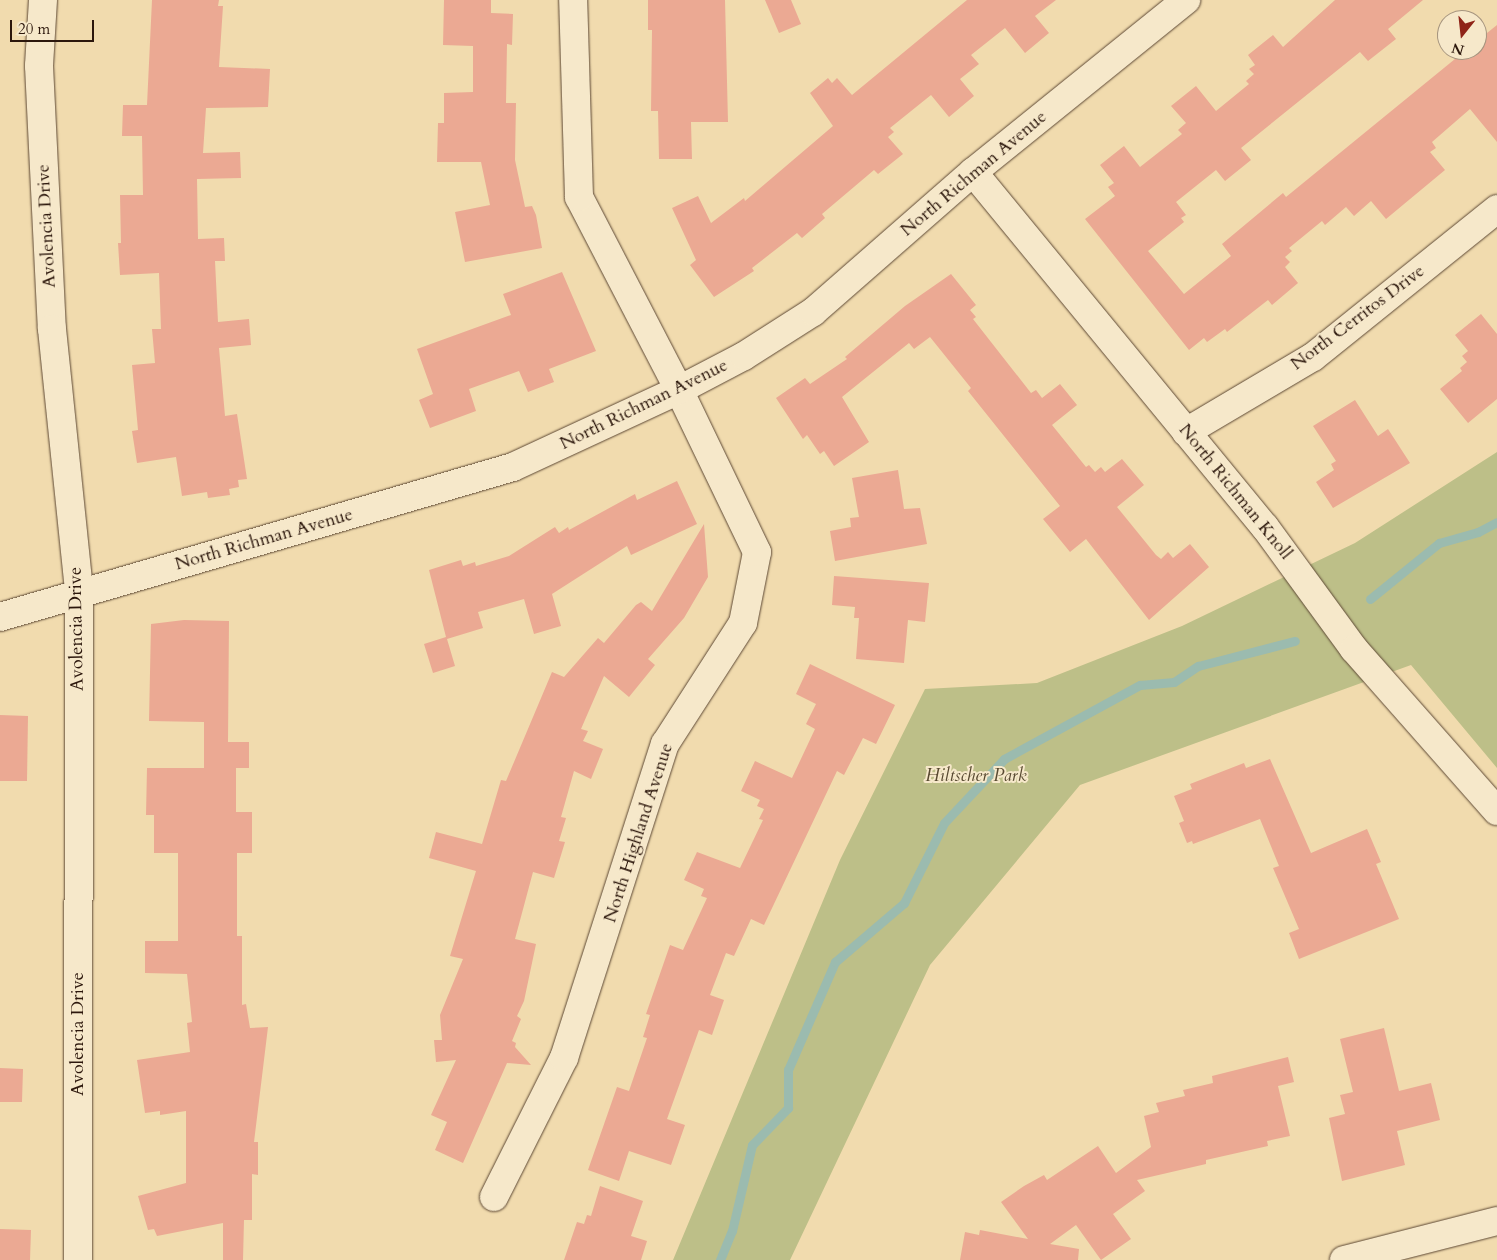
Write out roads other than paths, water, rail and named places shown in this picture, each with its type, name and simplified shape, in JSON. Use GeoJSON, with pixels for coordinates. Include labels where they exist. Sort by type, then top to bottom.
{"type":"FeatureCollection","features":[{"type":"Feature","properties":{"kind":"street","name":"Avolencia Drive"},"geometry":{"type":"LineString","coordinates":[[43,0],[39,66],[52,330],[79,592],[78,1260]]}},
{"type":"Feature","properties":{"kind":"street","name":"North Highland Avenue"},"geometry":{"type":"LineString","coordinates":[[494,1197],[564,1058],[665,744],[743,623],[757,552],[679,390],[579,197],[573,0]]}},
{"type":"Feature","properties":{"kind":"street","name":"North Richman Avenue"},"geometry":{"type":"LineString","coordinates":[[0,617],[79,592],[331,522],[513,467],[679,390],[744,356],[812,312],[973,172],[1186,0]]}},
{"type":"Feature","properties":{"kind":"street","name":"North Richman Knoll"},"geometry":{"type":"LineString","coordinates":[[973,172],[1265,527],[1354,648],[1497,811]]}},
{"type":"Feature","properties":{"kind":"street","name":"North Cerritos Drive"},"geometry":{"type":"LineString","coordinates":[[1186,432],[1313,357],[1497,209]]}},
{"type":"Feature","properties":{"kind":"street"},"geometry":{"type":"LineString","coordinates":[[1344,1260],[1497,1221]]}},
{"type":"Feature","properties":{"kind":"waterway"},"geometry":{"type":"LineString","coordinates":[[1370,599],[1439,543],[1478,532],[1497,522]]}},
{"type":"Feature","properties":{"kind":"waterway"},"geometry":{"type":"LineString","coordinates":[[720,1260],[732,1231],[752,1145],[788,1108],[788,1070],[835,962],[904,903],[944,823],[1004,759],[1140,685],[1174,682],[1198,666],[1295,641]]}},
{"type":"Feature","properties":{"kind":"park label","name":"Hiltscher Park"},"geometry":{"type":"Point","coordinates":[976,776]}}]}
